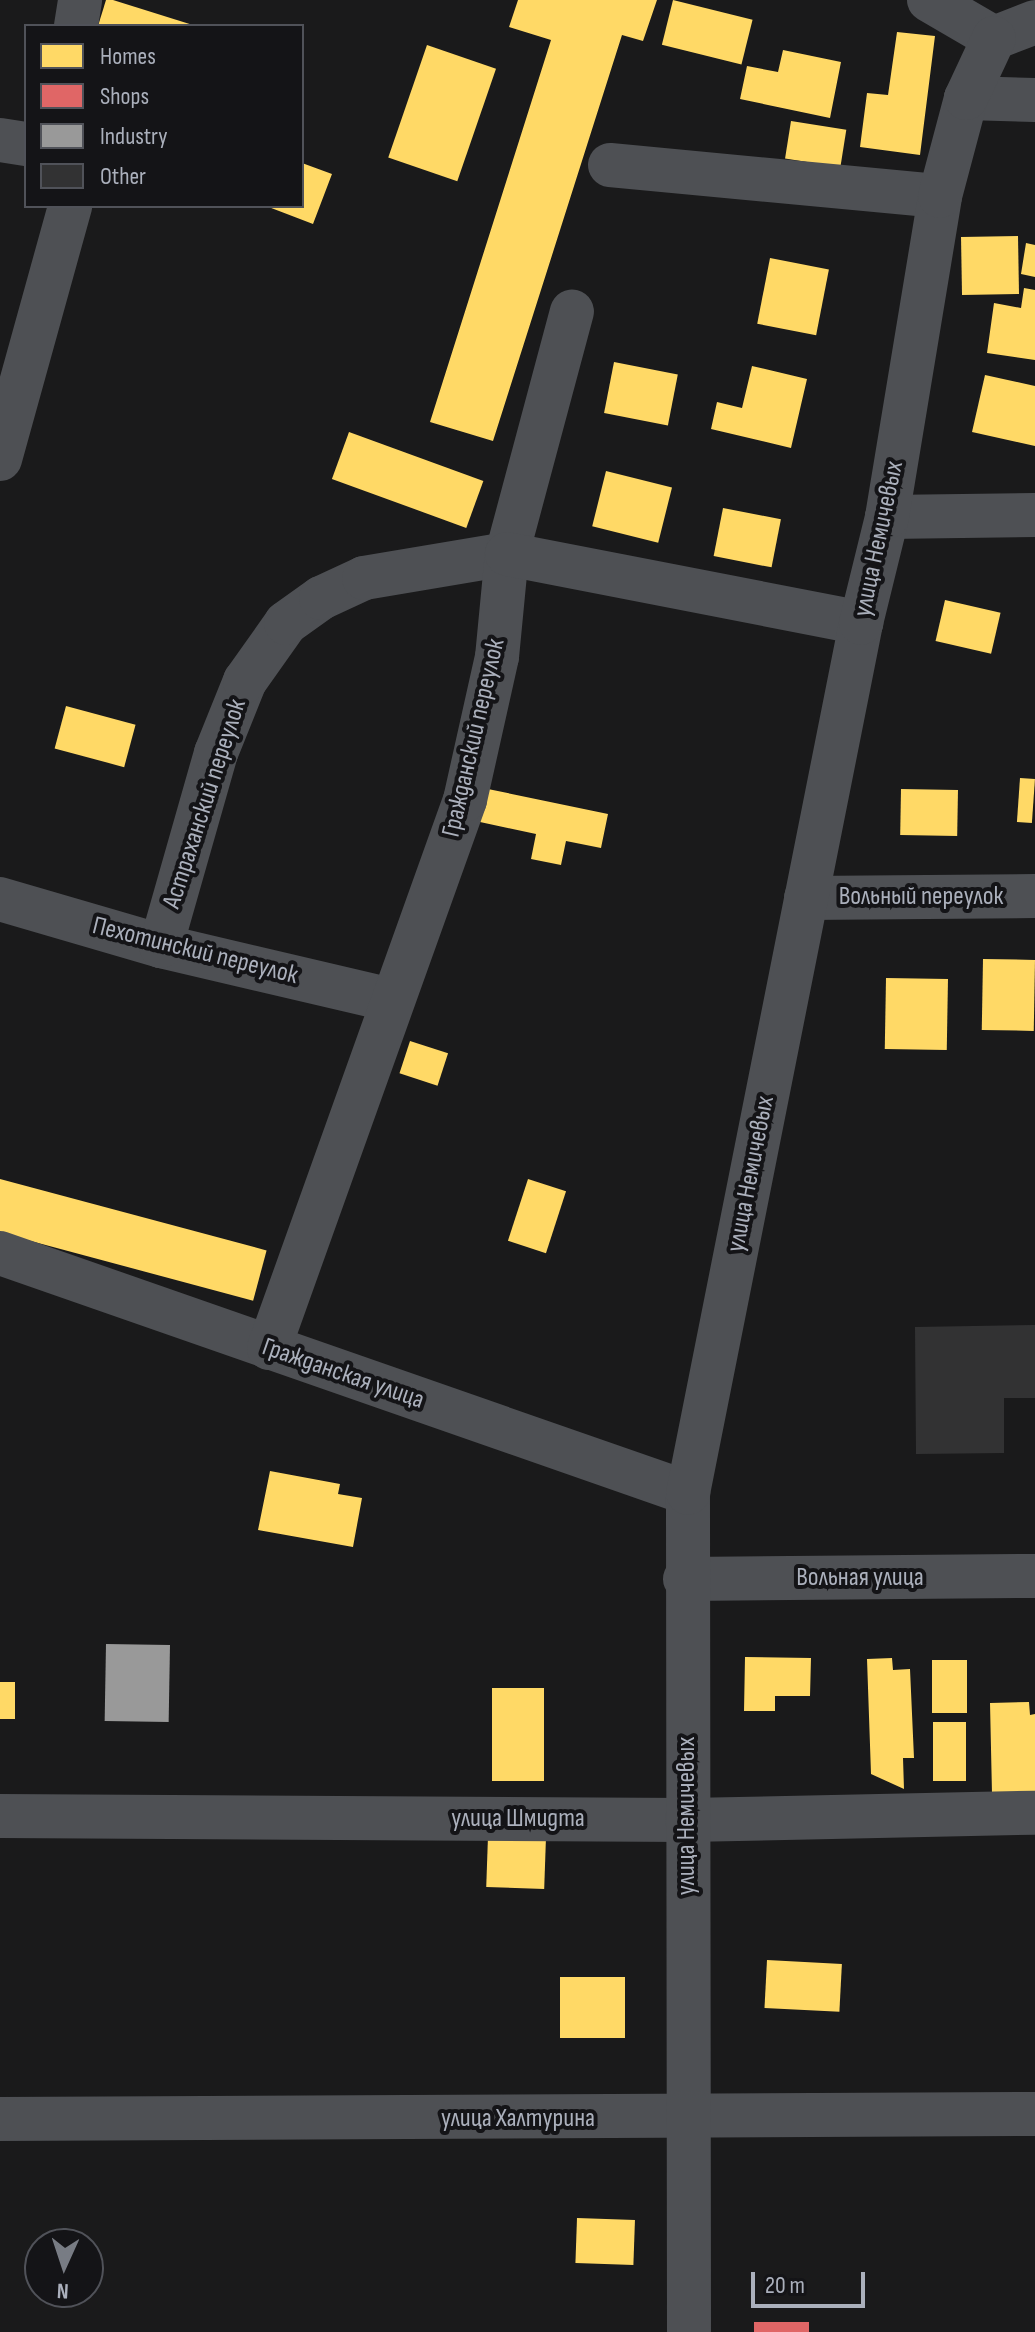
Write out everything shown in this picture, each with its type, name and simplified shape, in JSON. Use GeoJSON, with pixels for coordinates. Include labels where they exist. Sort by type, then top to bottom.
{"type":"FeatureCollection","features":[{"type":"Feature","properties":{"kind":"street"},"geometry":{"type":"LineString","coordinates":[[76,24],[80,0]]}},
{"type":"Feature","properties":{"kind":"street"},"geometry":{"type":"LineString","coordinates":[[929,0],[994,38],[1035,22]]}},
{"type":"Feature","properties":{"kind":"street","name":"улица Немичевых"},"geometry":{"type":"LineString","coordinates":[[689,2332],[685,1579],[688,1493],[861,623],[887,517],[940,196],[966,98],[994,38]]}},
{"type":"Feature","properties":{"kind":"street"},"geometry":{"type":"LineString","coordinates":[[966,98],[1035,100]]}},
{"type":"Feature","properties":{"kind":"street"},"geometry":{"type":"LineString","coordinates":[[0,140],[24,144]]}},
{"type":"Feature","properties":{"kind":"street"},"geometry":{"type":"LineString","coordinates":[[610,165],[940,196]]}},
{"type":"Feature","properties":{"kind":"street"},"geometry":{"type":"LineString","coordinates":[[0,459],[69,208]]}},
{"type":"Feature","properties":{"kind":"street","name":"Гражданский переулок"},"geometry":{"type":"LineString","coordinates":[[269,1348],[465,800],[497,657],[507,554],[572,312]]}},
{"type":"Feature","properties":{"kind":"street"},"geometry":{"type":"LineString","coordinates":[[887,517],[1035,515]]}},
{"type":"Feature","properties":{"kind":"street"},"geometry":{"type":"LineString","coordinates":[[507,554],[861,623]]}},
{"type":"Feature","properties":{"kind":"street","name":"Астраханский переулок"},"geometry":{"type":"LineString","coordinates":[[161,946],[216,753],[245,681],[286,623],[321,598],[364,578],[507,554]]}},
{"type":"Feature","properties":{"kind":"street","name":"Вольный переулок"},"geometry":{"type":"LineString","coordinates":[[806,898],[1035,896]]}},
{"type":"Feature","properties":{"kind":"street","name":"Пехотинский переулок"},"geometry":{"type":"LineString","coordinates":[[0,899],[161,946],[391,1000]]}},
{"type":"Feature","properties":{"kind":"street","name":"Гражданская улица"},"geometry":{"type":"LineString","coordinates":[[0,1253],[688,1493]]}},
{"type":"Feature","properties":{"kind":"street","name":"Вольная улица"},"geometry":{"type":"LineString","coordinates":[[685,1579],[1035,1576]]}},
{"type":"Feature","properties":{"kind":"street","name":"улица Шмидта"},"geometry":{"type":"LineString","coordinates":[[0,1816],[687,1820],[1035,1813]]}},
{"type":"Feature","properties":{"kind":"street","name":"улица Халтурина"},"geometry":{"type":"LineString","coordinates":[[0,2119],[690,2119],[1035,2114]]}},
{"type":"Feature","properties":{"kind":"building: Homes"},"geometry":{"type":"Polygon","coordinates":[[[106,0],[113,0],[190,24],[99,24],[106,0]]]}},
{"type":"Feature","properties":{"kind":"building: Homes"},"geometry":{"type":"Polygon","coordinates":[[[518,0],[657,0],[643,41],[622,35],[493,441],[430,422],[551,40],[509,27],[518,0]]]}},
{"type":"Feature","properties":{"kind":"building: Homes"},"geometry":{"type":"Polygon","coordinates":[[[673,0],[753,20],[741,64],[662,45],[673,0]]]}},
{"type":"Feature","properties":{"kind":"building: Homes"},"geometry":{"type":"Polygon","coordinates":[[[897,32],[935,36],[920,155],[860,147],[867,93],[888,95],[897,32]]]}},
{"type":"Feature","properties":{"kind":"building: Homes"},"geometry":{"type":"Polygon","coordinates":[[[427,45],[496,69],[457,181],[388,158],[427,45]]]}},
{"type":"Feature","properties":{"kind":"building: Homes"},"geometry":{"type":"Polygon","coordinates":[[[783,50],[841,62],[830,118],[740,99],[747,66],[778,72],[783,50]]]}},
{"type":"Feature","properties":{"kind":"building: Homes"},"geometry":{"type":"Polygon","coordinates":[[[791,121],[846,130],[840,167],[785,159],[791,121]]]}},
{"type":"Feature","properties":{"kind":"building: Homes"},"geometry":{"type":"Polygon","coordinates":[[[304,164],[332,174],[313,224],[271,208],[304,208],[304,164]]]}},
{"type":"Feature","properties":{"kind":"building: Homes"},"geometry":{"type":"Polygon","coordinates":[[[1018,236],[1019,294],[962,295],[961,237],[1018,236]]]}},
{"type":"Feature","properties":{"kind":"building: Homes"},"geometry":{"type":"Polygon","coordinates":[[[1026,243],[1035,245],[1035,277],[1021,274],[1026,243]]]}},
{"type":"Feature","properties":{"kind":"building: Homes"},"geometry":{"type":"Polygon","coordinates":[[[770,258],[829,269],[816,335],[757,324],[770,258]]]}},
{"type":"Feature","properties":{"kind":"building: Homes"},"geometry":{"type":"Polygon","coordinates":[[[1024,288],[1035,290],[1035,360],[987,353],[994,303],[1021,308],[1024,288]]]}},
{"type":"Feature","properties":{"kind":"building: Homes"},"geometry":{"type":"Polygon","coordinates":[[[614,362],[678,374],[668,425],[604,413],[614,362]]]}},
{"type":"Feature","properties":{"kind":"building: Homes"},"geometry":{"type":"Polygon","coordinates":[[[752,366],[807,379],[791,448],[711,429],[717,402],[742,408],[752,366]]]}},
{"type":"Feature","properties":{"kind":"building: Homes"},"geometry":{"type":"Polygon","coordinates":[[[985,375],[1035,386],[1035,446],[972,432],[985,375]]]}},
{"type":"Feature","properties":{"kind":"building: Homes"},"geometry":{"type":"Polygon","coordinates":[[[349,432],[483,481],[466,528],[332,479],[349,432]]]}},
{"type":"Feature","properties":{"kind":"building: Homes"},"geometry":{"type":"Polygon","coordinates":[[[606,471],[672,487],[658,543],[592,526],[606,471]]]}},
{"type":"Feature","properties":{"kind":"building: Homes"},"geometry":{"type":"Polygon","coordinates":[[[723,508],[781,519],[772,567],[714,556],[723,508]]]}},
{"type":"Feature","properties":{"kind":"building: Homes"},"geometry":{"type":"Polygon","coordinates":[[[945,600],[1001,613],[991,654],[936,641],[945,600]]]}},
{"type":"Feature","properties":{"kind":"building: Homes"},"geometry":{"type":"Polygon","coordinates":[[[66,706],[136,725],[124,767],[55,749],[66,706]]]}},
{"type":"Feature","properties":{"kind":"building: Homes"},"geometry":{"type":"Polygon","coordinates":[[[1020,778],[1035,779],[1032,823],[1017,822],[1020,778]]]}},
{"type":"Feature","properties":{"kind":"building: Homes"},"geometry":{"type":"Polygon","coordinates":[[[488,789],[608,814],[601,848],[566,841],[561,865],[531,859],[536,834],[480,822],[488,789]]]}},
{"type":"Feature","properties":{"kind":"building: Homes"},"geometry":{"type":"Polygon","coordinates":[[[901,789],[958,790],[957,836],[900,835],[901,789]]]}},
{"type":"Feature","properties":{"kind":"building: Homes"},"geometry":{"type":"Polygon","coordinates":[[[983,959],[1035,960],[1034,1031],[982,1030],[983,959]]]}},
{"type":"Feature","properties":{"kind":"building: Homes"},"geometry":{"type":"Polygon","coordinates":[[[886,978],[948,979],[947,1050],[885,1049],[886,978]]]}},
{"type":"Feature","properties":{"kind":"building: Homes"},"geometry":{"type":"Polygon","coordinates":[[[410,1041],[448,1053],[438,1086],[399,1073],[410,1041]]]}},
{"type":"Feature","properties":{"kind":"building: Homes"},"geometry":{"type":"Polygon","coordinates":[[[0,1179],[267,1250],[253,1301],[0,1233],[0,1179]]]}},
{"type":"Feature","properties":{"kind":"building: Homes"},"geometry":{"type":"Polygon","coordinates":[[[528,1179],[566,1191],[546,1253],[508,1241],[528,1179]]]}},
{"type":"Feature","properties":{"kind":"building: Homes"},"geometry":{"type":"Polygon","coordinates":[[[270,1471],[340,1484],[338,1494],[362,1498],[353,1547],[258,1530],[270,1471]]]}},
{"type":"Feature","properties":{"kind":"building: Homes"},"geometry":{"type":"Polygon","coordinates":[[[745,1657],[811,1658],[810,1696],[775,1696],[775,1711],[744,1711],[745,1657]]]}},
{"type":"Feature","properties":{"kind":"building: Homes"},"geometry":{"type":"Polygon","coordinates":[[[892,1658],[893,1670],[910,1669],[914,1758],[903,1758],[904,1789],[871,1774],[867,1659],[892,1658]]]}},
{"type":"Feature","properties":{"kind":"building: Homes"},"geometry":{"type":"Polygon","coordinates":[[[932,1660],[967,1660],[967,1713],[932,1713],[932,1660]]]}},
{"type":"Feature","properties":{"kind":"building: Homes"},"geometry":{"type":"Polygon","coordinates":[[[0,1682],[15,1682],[15,1719],[0,1719],[0,1682]]]}},
{"type":"Feature","properties":{"kind":"building: Homes"},"geometry":{"type":"Polygon","coordinates":[[[492,1688],[544,1688],[544,1781],[492,1781],[492,1688]]]}},
{"type":"Feature","properties":{"kind":"building: Homes"},"geometry":{"type":"Polygon","coordinates":[[[1029,1702],[1030,1715],[1035,1714],[1035,1793],[992,1794],[990,1703],[1029,1702]]]}},
{"type":"Feature","properties":{"kind":"building: Homes"},"geometry":{"type":"Polygon","coordinates":[[[933,1722],[966,1722],[966,1781],[933,1781],[933,1722]]]}},
{"type":"Feature","properties":{"kind":"building: Homes"},"geometry":{"type":"Polygon","coordinates":[[[488,1836],[546,1838],[544,1889],[486,1887],[488,1836]]]}},
{"type":"Feature","properties":{"kind":"building: Homes"},"geometry":{"type":"Polygon","coordinates":[[[767,1960],[842,1964],[839,2012],[764,2008],[767,1960]]]}},
{"type":"Feature","properties":{"kind":"building: Homes"},"geometry":{"type":"Polygon","coordinates":[[[560,1977],[625,1977],[625,2038],[560,2038],[560,1977]]]}},
{"type":"Feature","properties":{"kind":"building: Homes"},"geometry":{"type":"Polygon","coordinates":[[[577,2218],[635,2220],[633,2265],[575,2263],[577,2218]]]}},
{"type":"Feature","properties":{"kind":"building: Shops"},"geometry":{"type":"Polygon","coordinates":[[[754,2322],[809,2322],[809,2332],[754,2332],[754,2322]]]}},
{"type":"Feature","properties":{"kind":"building: Industry"},"geometry":{"type":"Polygon","coordinates":[[[106,1644],[170,1645],[169,1722],[105,1721],[106,1644]]]}},
{"type":"Feature","properties":{"kind":"building: Other"},"geometry":{"type":"Polygon","coordinates":[[[1035,1325],[1035,1398],[1004,1398],[1004,1453],[916,1454],[915,1327],[1035,1325]]]}}]}
